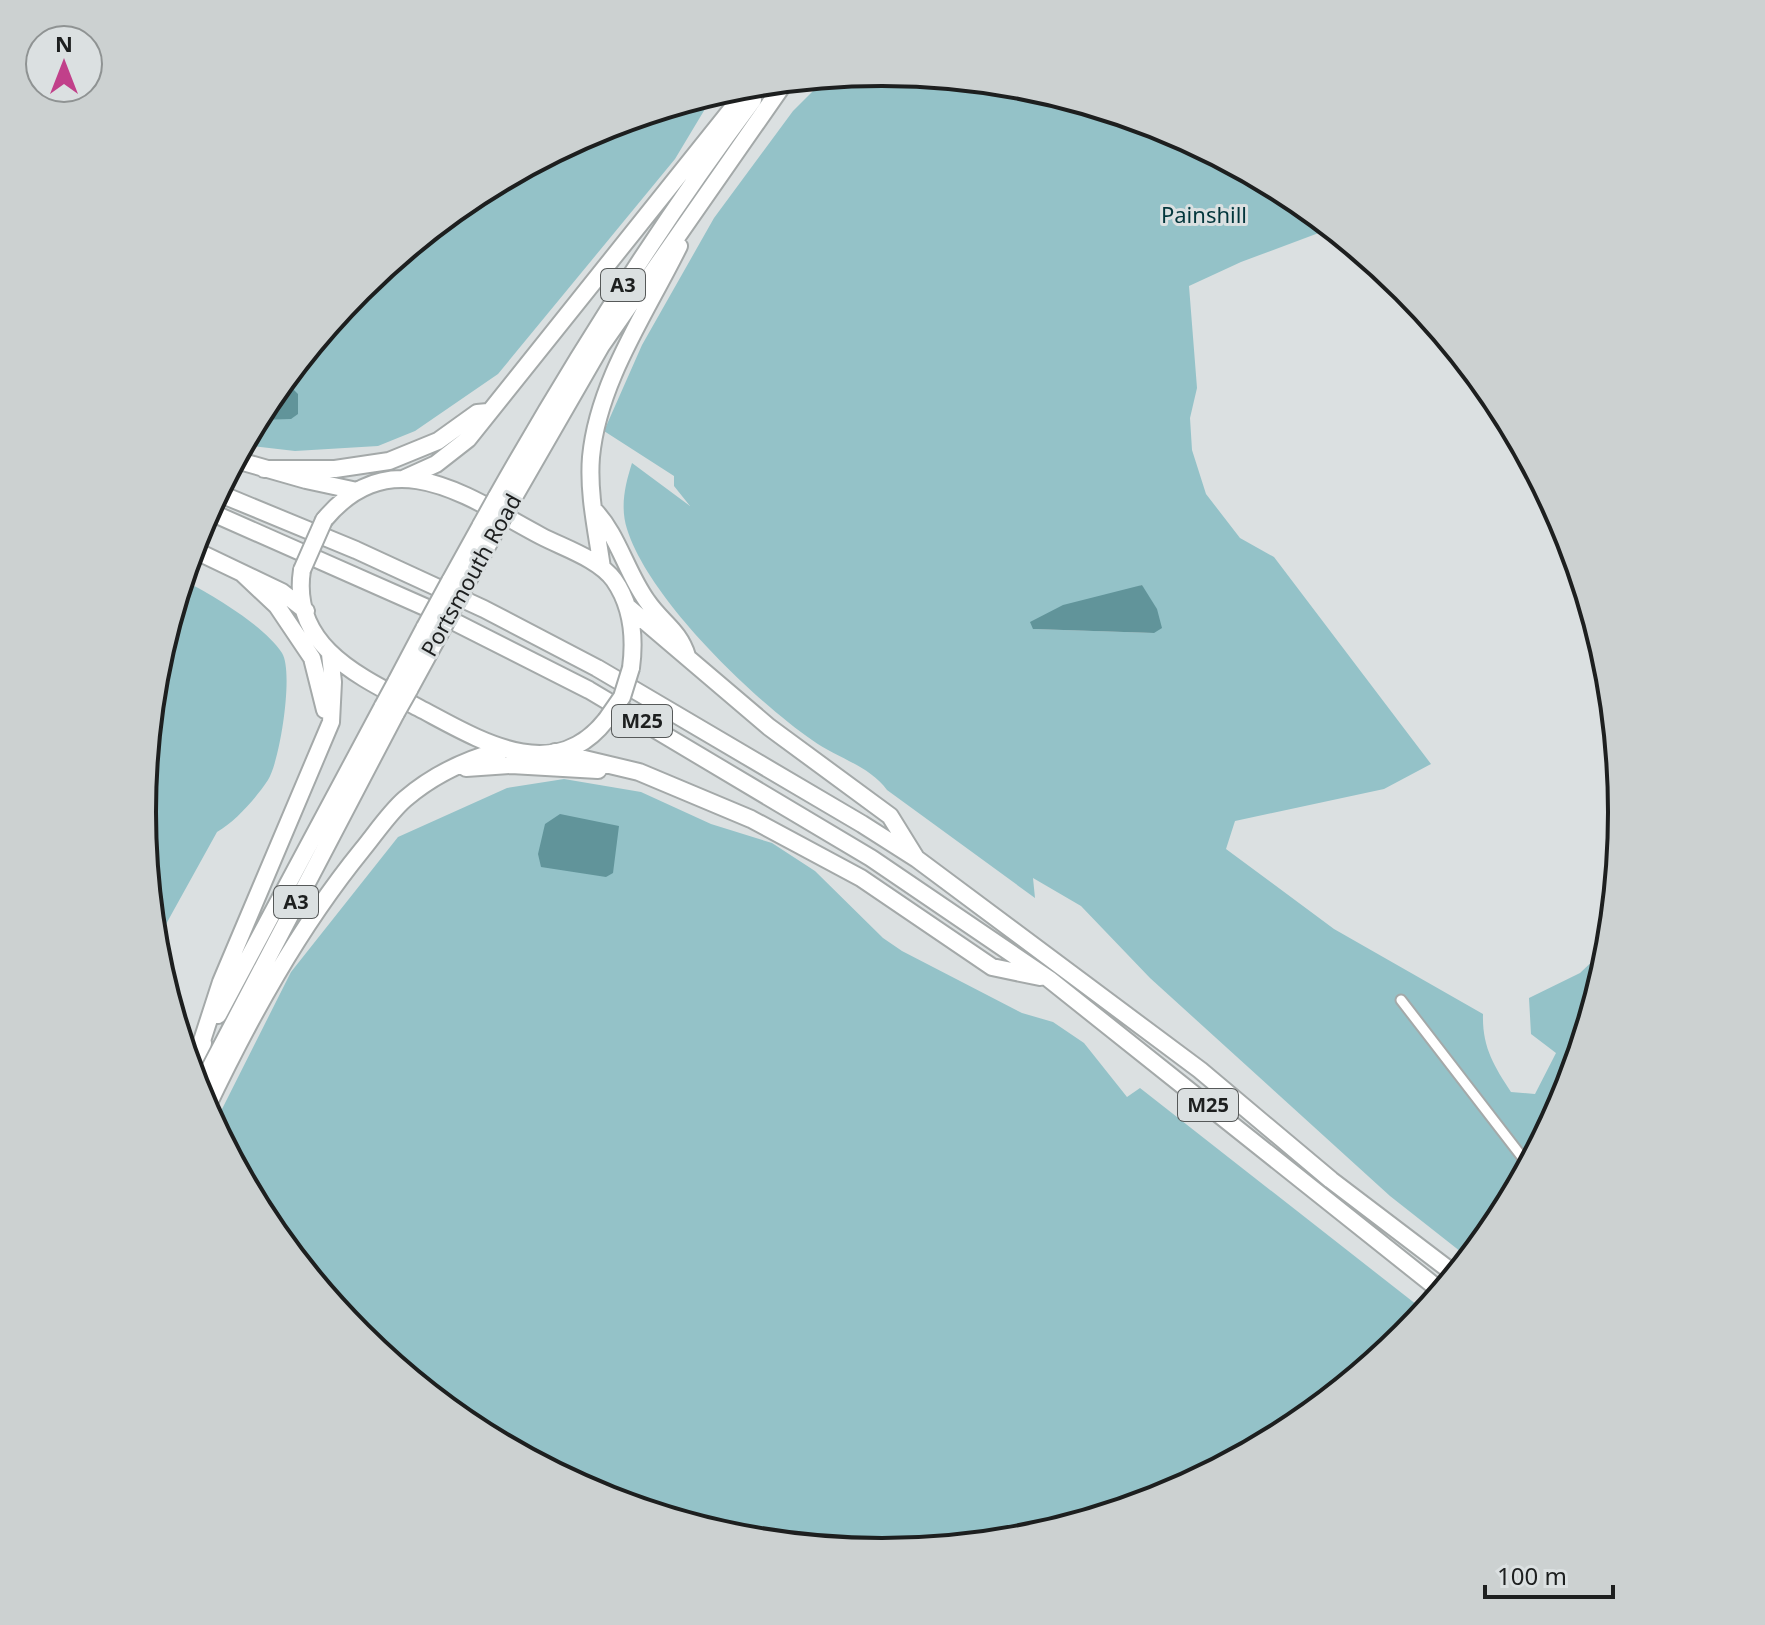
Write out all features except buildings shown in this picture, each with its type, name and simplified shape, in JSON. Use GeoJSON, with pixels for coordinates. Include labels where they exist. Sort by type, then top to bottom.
{"type":"FeatureCollection","features":[{"type":"Feature","properties":{"kind":"highway","name":"Portsmouth Road"},"geometry":{"type":"LineString","coordinates":[[503,501],[601,346],[776,94]]}},
{"type":"Feature","properties":{"kind":"highway","name":"Portsmouth Road"},"geometry":{"type":"LineString","coordinates":[[206,1076],[402,686],[503,501],[555,393],[645,250],[754,98]]}},
{"type":"Feature","properties":{"kind":"highway","name":"A3"},"geometry":{"type":"LineString","coordinates":[[405,478],[436,464],[459,448],[739,101]]}},
{"type":"Feature","properties":{"kind":"highway","name":"A3"},"geometry":{"type":"LineString","coordinates":[[602,568],[593,509],[591,458],[604,400],[702,198]]}},
{"type":"Feature","properties":{"kind":"highway"},"geometry":{"type":"LineString","coordinates":[[264,469],[288,466],[335,469],[389,461],[438,441],[477,413],[489,412]]}},
{"type":"Feature","properties":{"kind":"highway"},"geometry":{"type":"LineString","coordinates":[[246,463],[357,491]]}},
{"type":"Feature","properties":{"kind":"highway"},"geometry":{"type":"LineString","coordinates":[[306,611],[302,570],[324,520],[357,491],[377,482],[405,478],[440,484],[602,568],[614,581],[628,607],[633,644],[631,668],[622,697],[606,720],[582,741],[555,752]]}},
{"type":"Feature","properties":{"kind":"highway","name":"M25"},"geometry":{"type":"LineString","coordinates":[[228,497],[431,584],[597,668],[917,859],[1200,1070],[1331,1180],[1448,1269]]}},
{"type":"Feature","properties":{"kind":"highway","name":"M25"},"geometry":{"type":"LineString","coordinates":[[593,509],[607,523],[617,551],[647,603],[681,638],[687,656]]}},
{"type":"Feature","properties":{"kind":"highway","name":"M25"},"geometry":{"type":"LineString","coordinates":[[219,516],[425,607],[589,690],[871,858],[1049,979],[1434,1286]]}},
{"type":"Feature","properties":{"kind":"highway"},"geometry":{"type":"LineString","coordinates":[[204,555],[282,592],[306,611],[330,654],[351,673],[502,750],[555,752],[639,772]]}},
{"type":"Feature","properties":{"kind":"highway"},"geometry":{"type":"LineString","coordinates":[[243,574],[277,606],[312,658],[331,722]]}},
{"type":"Feature","properties":{"kind":"highway","name":"M25"},"geometry":{"type":"LineString","coordinates":[[628,607],[769,727],[890,816],[917,859]]}},
{"type":"Feature","properties":{"kind":"highway","name":"A3"},"geometry":{"type":"LineString","coordinates":[[199,1050],[221,982],[331,722],[333,682],[330,654]]}},
{"type":"Feature","properties":{"kind":"highway","name":"Portsmouth Road"},"geometry":{"type":"LineString","coordinates":[[197,1053],[390,710]]}},
{"type":"Feature","properties":{"kind":"highway","name":"A3"},"geometry":{"type":"LineString","coordinates":[[213,1095],[276,974],[333,887],[402,801],[453,768],[502,750]]}},
{"type":"Feature","properties":{"kind":"highway","name":"M25"},"geometry":{"type":"LineString","coordinates":[[453,768],[511,765],[585,767],[613,774],[639,772],[789,836],[887,894],[992,967],[1049,979]]}},
{"type":"Feature","properties":{"kind":"street"},"geometry":{"type":"LineString","coordinates":[[1401,1000],[1522,1157]]}},
{"type":"Feature","properties":{"kind":"green space","name":"Painshill"},"geometry":{"type":"Polygon","coordinates":[[[835,88],[930,88],[1024,100],[1071,111],[1161,141],[1246,183],[1320,232],[1241,262],[1189,286],[1197,388],[1190,418],[1192,450],[1206,494],[1240,538],[1274,557],[1431,764],[1384,789],[1235,821],[1226,849],[1334,929],[1483,1014],[1490,1056],[1511,1092],[1535,1094],[1556,1053],[1531,1034],[1529,998],[1580,973],[1594,960],[1584,1001],[1554,1091],[1512,1176],[1461,1252],[1390,1196],[1150,978],[1081,906],[1033,878],[1035,898],[887,790],[872,775],[812,740],[788,722],[705,645],[657,586],[639,556],[627,529],[624,512],[625,488],[632,463],[690,506],[674,486],[674,476],[604,431],[642,345],[714,218],[793,111],[814,90],[835,88]],[[1142,585],[1033,629],[1154,633],[1142,585]]]}},
{"type":"Feature","properties":{"kind":"green space"},"geometry":{"type":"Polygon","coordinates":[[[705,108],[675,159],[498,374],[415,431],[378,446],[295,451],[255,446],[278,409],[336,333],[403,266],[479,208],[561,161],[604,141],[705,108]]]}},
{"type":"Feature","properties":{"kind":"green space"},"geometry":{"type":"Polygon","coordinates":[[[193,586],[263,632],[282,653],[287,678],[284,716],[273,770],[245,809],[217,832],[165,926],[158,860],[158,765],[170,671],[193,586]]]}},
{"type":"Feature","properties":{"kind":"green space"},"geometry":{"type":"Polygon","coordinates":[[[564,779],[641,792],[711,824],[772,843],[815,871],[883,938],[902,951],[1022,1013],[1053,1022],[1084,1043],[1127,1097],[1140,1088],[1417,1305],[1362,1359],[1325,1389],[1246,1442],[1204,1464],[1161,1484],[1071,1514],[977,1533],[882,1539],[788,1533],[741,1525],[694,1514],[604,1484],[519,1442],[479,1417],[403,1359],[336,1292],[278,1216],[253,1176],[221,1112],[291,972],[398,837],[507,788],[564,779]]]}},
{"type":"Feature","properties":{"kind":"shaded area"},"geometry":{"type":"Polygon","coordinates":[[[293,389],[298,394],[298,414],[291,419],[271,420],[293,389]]]}},
{"type":"Feature","properties":{"kind":"shaded area"},"geometry":{"type":"Polygon","coordinates":[[[1142,585],[1157,609],[1162,628],[1154,633],[1033,629],[1030,622],[1063,605],[1142,585]]]}},
{"type":"Feature","properties":{"kind":"shaded area"},"geometry":{"type":"Polygon","coordinates":[[[560,814],[619,826],[613,873],[606,877],[541,867],[538,854],[545,824],[560,814]]]}}]}
